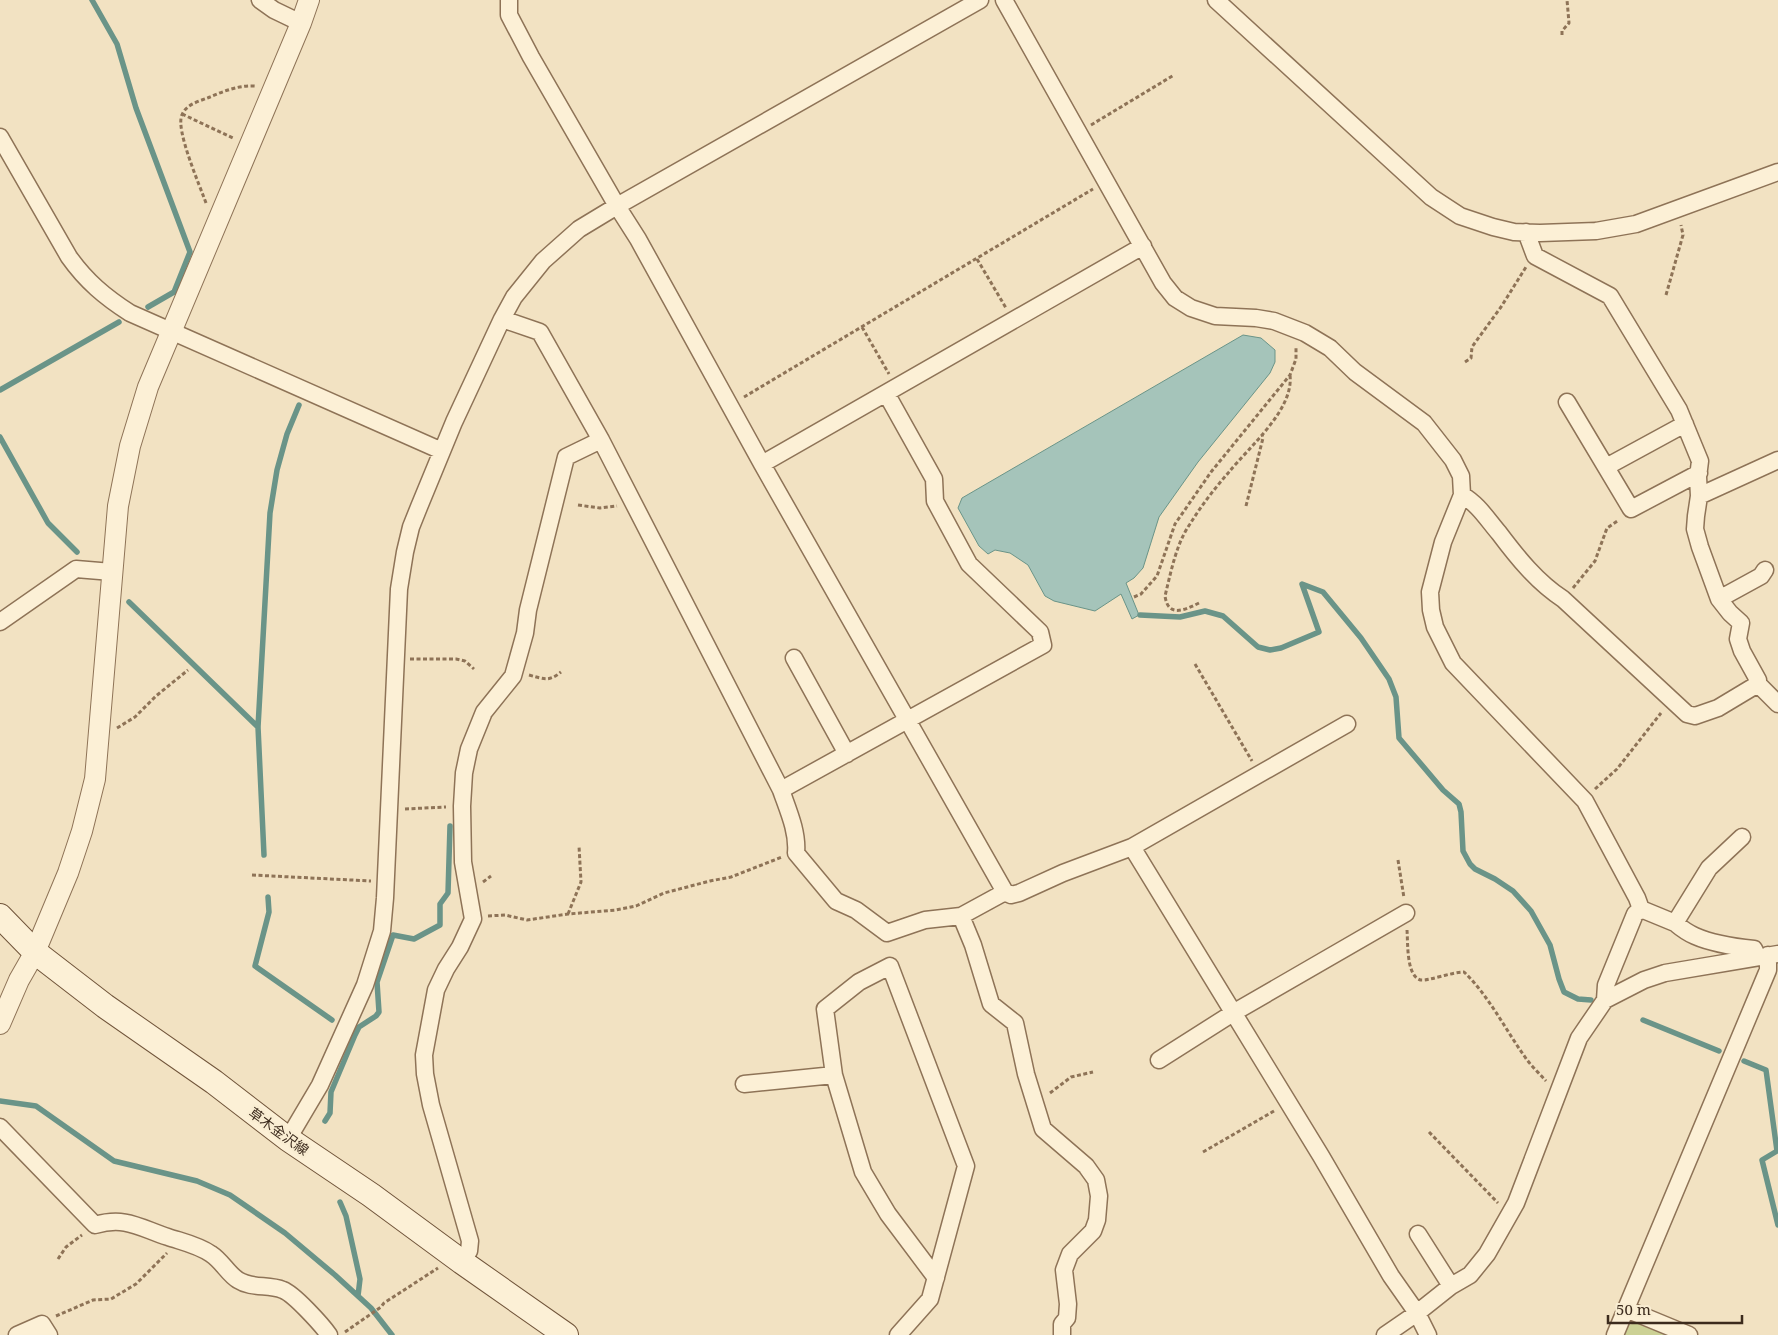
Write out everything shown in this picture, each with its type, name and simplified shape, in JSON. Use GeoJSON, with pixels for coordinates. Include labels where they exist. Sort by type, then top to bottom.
{"type":"FeatureCollection","features":[{"type":"Feature","properties":{"kind":"main road","name":"草木金沢線"},"geometry":{"type":"LineString","coordinates":[[0,916],[35,952],[105,1006],[214,1082],[288,1139],[371,1195],[566,1335]]}},
{"type":"Feature","properties":{"kind":"street"},"geometry":{"type":"LineString","coordinates":[[260,0],[274,10],[301,23]]}},
{"type":"Feature","properties":{"kind":"street"},"geometry":{"type":"LineString","coordinates":[[0,1024],[19,980],[35,952],[68,873],[82,831],[95,779],[118,506],[130,446],[148,387],[220,218],[309,0]]}},
{"type":"Feature","properties":{"kind":"street"},"geometry":{"type":"LineString","coordinates":[[509,0],[508,15],[617,206],[638,239],[762,464],[1005,892],[1010,895],[1018,894],[1064,873],[1132,847],[1347,724]]}},
{"type":"Feature","properties":{"kind":"street"},"geometry":{"type":"LineString","coordinates":[[288,1139],[320,1086],[365,985],[382,931],[386,882],[399,589],[411,527],[442,451],[502,319],[514,297],[543,261],[579,229],[980,0]]}},
{"type":"Feature","properties":{"kind":"street"},"geometry":{"type":"LineString","coordinates":[[1004,0],[1143,246],[1175,298],[1191,308],[1215,316],[1274,321],[1305,333],[1330,348],[1355,372],[1424,422],[1453,460],[1461,476],[1462,495],[1443,542],[1430,592],[1430,610],[1435,627],[1453,663],[1582,798],[1637,898],[1641,909],[1674,923],[1694,936],[1754,949],[1768,955]]}},
{"type":"Feature","properties":{"kind":"street"},"geometry":{"type":"LineString","coordinates":[[1216,0],[1431,197],[1460,216],[1493,227],[1514,232],[1596,231],[1636,224],[1778,172]]}},
{"type":"Feature","properties":{"kind":"street"},"geometry":{"type":"LineString","coordinates":[[0,137],[60,244],[80,272],[111,301],[130,313],[408,434],[442,451]]}},
{"type":"Feature","properties":{"kind":"street"},"geometry":{"type":"LineString","coordinates":[[1526,232],[1535,256],[1610,296],[1679,410],[1700,461],[1696,529],[1711,580],[1719,599],[1741,624],[1738,639],[1742,651],[1758,680],[1758,684],[1778,704]]}},
{"type":"Feature","properties":{"kind":"street"},"geometry":{"type":"LineString","coordinates":[[762,464],[1143,246]]}},
{"type":"Feature","properties":{"kind":"street"},"geometry":{"type":"LineString","coordinates":[[502,319],[540,332],[601,440],[781,790],[797,844],[796,853],[836,901],[856,910],[887,933],[925,920],[961,916],[1005,892]]}},
{"type":"Feature","properties":{"kind":"street"},"geometry":{"type":"LineString","coordinates":[[781,790],[1044,645],[1040,632],[969,564],[935,501],[934,479],[891,390]]}},
{"type":"Feature","properties":{"kind":"street"},"geometry":{"type":"LineString","coordinates":[[1567,402],[1631,509],[1699,473]]}},
{"type":"Feature","properties":{"kind":"street"},"geometry":{"type":"LineString","coordinates":[[1606,467],[1685,424]]}},
{"type":"Feature","properties":{"kind":"street"},"geometry":{"type":"LineString","coordinates":[[457,1258],[469,1251],[470,1241],[431,1105],[425,1074],[424,1055],[436,990],[473,919],[463,862],[462,806],[464,773],[469,749],[484,712],[513,676],[525,633],[528,610],[566,458],[601,440]]}},
{"type":"Feature","properties":{"kind":"street"},"geometry":{"type":"LineString","coordinates":[[1699,496],[1778,460]]}},
{"type":"Feature","properties":{"kind":"street"},"geometry":{"type":"LineString","coordinates":[[1462,495],[1473,501],[1512,550],[1548,590],[1563,599],[1687,714],[1695,716],[1718,708],[1758,684]]}},
{"type":"Feature","properties":{"kind":"street"},"geometry":{"type":"LineString","coordinates":[[0,622],[76,569],[112,572]]}},
{"type":"Feature","properties":{"kind":"street"},"geometry":{"type":"LineString","coordinates":[[1719,599],[1761,576],[1765,570]]}},
{"type":"Feature","properties":{"kind":"street"},"geometry":{"type":"LineString","coordinates":[[794,658],[846,754]]}},
{"type":"Feature","properties":{"kind":"street"},"geometry":{"type":"LineString","coordinates":[[1674,923],[1709,868],[1742,836]]}},
{"type":"Feature","properties":{"kind":"street"},"geometry":{"type":"LineString","coordinates":[[1132,847],[1321,1156],[1391,1276],[1417,1313],[1428,1335]]}},
{"type":"Feature","properties":{"kind":"street"},"geometry":{"type":"LineString","coordinates":[[1605,1000],[1606,985],[1635,914],[1641,909]]}},
{"type":"Feature","properties":{"kind":"street"},"geometry":{"type":"LineString","coordinates":[[1159,1060],[1233,1013],[1406,913]]}},
{"type":"Feature","properties":{"kind":"street"},"geometry":{"type":"LineString","coordinates":[[961,916],[973,945],[991,1004],[1015,1023],[1034,1101],[1043,1129],[1086,1166],[1096,1180],[1099,1196],[1097,1220],[1093,1230],[1070,1254],[1064,1270],[1068,1318],[1062,1324],[1062,1335]]}},
{"type":"Feature","properties":{"kind":"street"},"geometry":{"type":"LineString","coordinates":[[1385,1335],[1451,1286],[1470,1275],[1487,1254],[1516,1203],[1579,1038],[1605,1000],[1644,980],[1665,973],[1768,955]]}},
{"type":"Feature","properties":{"kind":"street"},"geometry":{"type":"LineString","coordinates":[[1615,1335],[1768,970],[1768,955]]}},
{"type":"Feature","properties":{"kind":"street"},"geometry":{"type":"LineString","coordinates":[[898,1335],[930,1299],[936,1278],[966,1166],[890,966],[859,982],[825,1009],[834,1075],[863,1172],[888,1214],[936,1278]]}},
{"type":"Feature","properties":{"kind":"street"},"geometry":{"type":"LineString","coordinates":[[744,1084],[834,1075]]}},
{"type":"Feature","properties":{"kind":"street"},"geometry":{"type":"LineString","coordinates":[[0,1126],[95,1225],[109,1221],[126,1222],[195,1245],[212,1254],[236,1280],[250,1286],[267,1286],[284,1290],[335,1335]]}},
{"type":"Feature","properties":{"kind":"street"},"geometry":{"type":"LineString","coordinates":[[1418,1234],[1451,1286]]}},
{"type":"Feature","properties":{"kind":"street"},"geometry":{"type":"LineString","coordinates":[[1626,1309],[1689,1335]]}},
{"type":"Feature","properties":{"kind":"street"},"geometry":{"type":"LineString","coordinates":[[17,1335],[46,1329]]}},
{"type":"Feature","properties":{"kind":"path"},"geometry":{"type":"LineString","coordinates":[[1562,35],[1562,31],[1569,23],[1567,0]]}},
{"type":"Feature","properties":{"kind":"path"},"geometry":{"type":"LineString","coordinates":[[1079,132],[1174,75]]}},
{"type":"Feature","properties":{"kind":"path"},"geometry":{"type":"LineString","coordinates":[[220,218],[207,204],[185,144],[180,122],[182,114],[191,104],[244,85],[256,86],[270,96]]}},
{"type":"Feature","properties":{"kind":"path"},"geometry":{"type":"LineString","coordinates":[[182,114],[249,147]]}},
{"type":"Feature","properties":{"kind":"path"},"geometry":{"type":"LineString","coordinates":[[730,406],[1107,182]]}},
{"type":"Feature","properties":{"kind":"path"},"geometry":{"type":"LineString","coordinates":[[1666,295],[1683,235],[1678,208]]}},
{"type":"Feature","properties":{"kind":"path"},"geometry":{"type":"LineString","coordinates":[[1466,362],[1471,358],[1472,347],[1501,307],[1524,270],[1530,255],[1534,252]]}},
{"type":"Feature","properties":{"kind":"path"},"geometry":{"type":"LineString","coordinates":[[977,259],[1013,320]]}},
{"type":"Feature","properties":{"kind":"path"},"geometry":{"type":"LineString","coordinates":[[862,327],[891,390]]}},
{"type":"Feature","properties":{"kind":"path"},"geometry":{"type":"LineString","coordinates":[[1134,597],[1141,594],[1157,576],[1175,524],[1211,472],[1290,375],[1296,359],[1295,329]]}},
{"type":"Feature","properties":{"kind":"path"},"geometry":{"type":"LineString","coordinates":[[1198,603],[1185,611],[1178,611],[1170,608],[1166,602],[1165,596],[1183,536],[1229,472],[1262,434],[1282,407],[1289,392],[1290,375]]}},
{"type":"Feature","properties":{"kind":"path"},"geometry":{"type":"LineString","coordinates":[[1246,506],[1263,438],[1262,434]]}},
{"type":"Feature","properties":{"kind":"path"},"geometry":{"type":"LineString","coordinates":[[578,505],[611,508],[631,498]]}},
{"type":"Feature","properties":{"kind":"path"},"geometry":{"type":"LineString","coordinates":[[1563,599],[1595,560],[1607,528],[1631,509]]}},
{"type":"Feature","properties":{"kind":"path"},"geometry":{"type":"LineString","coordinates":[[396,659],[456,659],[465,661],[474,669]]}},
{"type":"Feature","properties":{"kind":"path"},"geometry":{"type":"LineString","coordinates":[[1195,664],[1260,774]]}},
{"type":"Feature","properties":{"kind":"path"},"geometry":{"type":"LineString","coordinates":[[99,731],[112,732],[135,717],[156,696],[188,670]]}},
{"type":"Feature","properties":{"kind":"path"},"geometry":{"type":"LineString","coordinates":[[514,672],[544,679],[553,678],[561,672]]}},
{"type":"Feature","properties":{"kind":"path"},"geometry":{"type":"LineString","coordinates":[[1582,798],[1595,790],[1617,769],[1672,699]]}},
{"type":"Feature","properties":{"kind":"path"},"geometry":{"type":"LineString","coordinates":[[389,810],[462,806]]}},
{"type":"Feature","properties":{"kind":"path"},"geometry":{"type":"LineString","coordinates":[[568,914],[581,882],[579,846]]}},
{"type":"Feature","properties":{"kind":"path"},"geometry":{"type":"LineString","coordinates":[[473,919],[505,916],[527,920],[636,906],[664,893],[731,877],[754,867],[767,864],[796,850]]}},
{"type":"Feature","properties":{"kind":"path"},"geometry":{"type":"LineString","coordinates":[[1398,860],[1406,913],[1410,970],[1414,976],[1422,980],[1464,972],[1472,980],[1526,1058],[1557,1093]]}},
{"type":"Feature","properties":{"kind":"path"},"geometry":{"type":"LineString","coordinates":[[252,875],[386,882]]}},
{"type":"Feature","properties":{"kind":"path"},"geometry":{"type":"LineString","coordinates":[[1034,1101],[1040,1100],[1063,1085],[1071,1077],[1093,1072]]}},
{"type":"Feature","properties":{"kind":"path"},"geometry":{"type":"LineString","coordinates":[[1203,1152],[1255,1120],[1288,1104]]}},
{"type":"Feature","properties":{"kind":"path"},"geometry":{"type":"LineString","coordinates":[[1430,1132],[1504,1209],[1510,1212]]}},
{"type":"Feature","properties":{"kind":"path"},"geometry":{"type":"LineString","coordinates":[[58,1259],[66,1247],[95,1225]]}},
{"type":"Feature","properties":{"kind":"path"},"geometry":{"type":"LineString","coordinates":[[46,1329],[93,1300],[111,1298],[136,1284],[178,1240]]}},
{"type":"Feature","properties":{"kind":"path"},"geometry":{"type":"LineString","coordinates":[[335,1335],[381,1307],[384,1302],[457,1258]]}},
{"type":"Feature","properties":{"kind":"green space"},"geometry":{"type":"Polygon","coordinates":[[[1636,1323],[1666,1335],[1622,1335],[1625,1326],[1636,1323]]]}},
{"type":"Feature","properties":{"kind":"water"},"geometry":{"type":"Polygon","coordinates":[[[1243,335],[1261,338],[1275,350],[1275,362],[1270,373],[1198,462],[1159,517],[1143,568],[1134,578],[1126,583],[1139,615],[1132,619],[1121,594],[1095,611],[1054,601],[1045,596],[1028,565],[1010,553],[995,550],[988,554],[979,546],[958,508],[962,498],[1243,335]]]}},
{"type":"Feature","properties":{"kind":"waterway"},"geometry":{"type":"LineString","coordinates":[[92,0],[117,44],[136,108],[190,252],[174,292],[148,307]]}},
{"type":"Feature","properties":{"kind":"waterway"},"geometry":{"type":"LineString","coordinates":[[0,390],[119,322]]}},
{"type":"Feature","properties":{"kind":"waterway"},"geometry":{"type":"LineString","coordinates":[[264,855],[258,727],[270,513],[277,470],[287,434],[299,405]]}},
{"type":"Feature","properties":{"kind":"waterway"},"geometry":{"type":"LineString","coordinates":[[0,437],[48,523],[77,552]]}},
{"type":"Feature","properties":{"kind":"waterway"},"geometry":{"type":"LineString","coordinates":[[1140,615],[1180,617],[1205,611],[1223,616],[1258,647],[1270,650],[1281,648],[1319,632],[1302,584],[1323,592],[1361,638],[1389,679],[1396,697],[1399,738],[1443,790],[1459,804],[1463,851],[1470,864],[1475,869],[1513,891],[1531,911],[1550,945],[1564,992],[1578,999],[1591,1000]]}},
{"type":"Feature","properties":{"kind":"waterway"},"geometry":{"type":"LineString","coordinates":[[129,602],[258,727]]}},
{"type":"Feature","properties":{"kind":"waterway"},"geometry":{"type":"LineString","coordinates":[[325,1121],[330,1113],[331,1092],[355,1035],[359,1027],[379,1012],[377,982],[393,935],[414,939],[440,925],[440,904],[448,893],[450,826]]}},
{"type":"Feature","properties":{"kind":"waterway"},"geometry":{"type":"LineString","coordinates":[[268,897],[269,912],[255,966],[332,1020]]}},
{"type":"Feature","properties":{"kind":"waterway"},"geometry":{"type":"LineString","coordinates":[[1643,1020],[1719,1051]]}},
{"type":"Feature","properties":{"kind":"waterway"},"geometry":{"type":"LineString","coordinates":[[1744,1061],[1766,1070],[1777,1151],[1762,1160],[1778,1225]]}},
{"type":"Feature","properties":{"kind":"waterway"},"geometry":{"type":"LineString","coordinates":[[0,1101],[36,1106],[114,1161],[197,1181],[230,1195],[285,1233],[335,1275],[371,1308],[392,1335]]}},
{"type":"Feature","properties":{"kind":"waterway"},"geometry":{"type":"LineString","coordinates":[[340,1202],[346,1216],[360,1279],[358,1296]]}}]}
